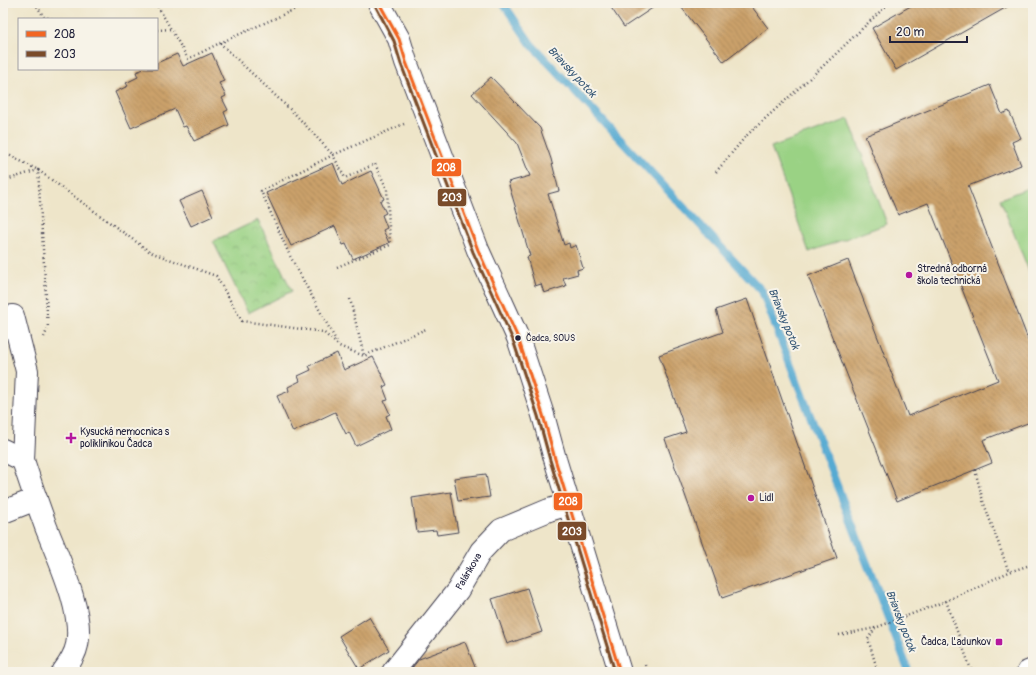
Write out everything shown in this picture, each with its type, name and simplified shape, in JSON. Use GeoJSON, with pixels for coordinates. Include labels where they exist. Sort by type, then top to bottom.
{"type":"FeatureCollection","features":[{"type":"Feature","properties":{"kind":"street"},"geometry":{"type":"LineString","coordinates":[[379,3],[399,39],[406,62],[478,250],[518,338],[543,415],[620,672]]}},
{"type":"Feature","properties":{"kind":"street"},"geometry":{"type":"LineString","coordinates":[[13,316],[27,371],[23,460],[70,590],[78,617],[77,645],[70,663],[63,672]]}},
{"type":"Feature","properties":{"kind":"street"},"geometry":{"type":"LineString","coordinates":[[3,450],[23,460]]}},
{"type":"Feature","properties":{"kind":"street"},"geometry":{"type":"LineString","coordinates":[[3,512],[36,499]]}},
{"type":"Feature","properties":{"kind":"street","name":"Palárikova"},"geometry":{"type":"LineString","coordinates":[[393,672],[458,590],[481,551],[501,530],[549,510],[569,504]]}},
{"type":"Feature","properties":{"kind":"street"},"geometry":{"type":"LineString","coordinates":[[1028,672],[1033,670]]}},
{"type":"Feature","properties":{"kind":"path"},"geometry":{"type":"LineString","coordinates":[[35,3],[44,17],[48,18]]}},
{"type":"Feature","properties":{"kind":"path"},"geometry":{"type":"LineString","coordinates":[[156,3],[188,59],[309,3]]}},
{"type":"Feature","properties":{"kind":"path"},"geometry":{"type":"LineString","coordinates":[[716,172],[737,145],[751,131],[821,68],[889,3]]}},
{"type":"Feature","properties":{"kind":"path"},"geometry":{"type":"LineString","coordinates":[[158,30],[171,29]]}},
{"type":"Feature","properties":{"kind":"path"},"geometry":{"type":"LineString","coordinates":[[220,43],[296,115],[334,155],[345,178],[375,164],[387,188],[390,245],[338,267]]}},
{"type":"Feature","properties":{"kind":"path"},"geometry":{"type":"LineString","coordinates":[[339,346],[290,256],[261,190],[406,123]]}},
{"type":"Feature","properties":{"kind":"path"},"geometry":{"type":"LineString","coordinates":[[3,152],[38,170],[150,252],[216,276],[242,320],[323,332],[339,346],[364,356],[426,329]]}},
{"type":"Feature","properties":{"kind":"path"},"geometry":{"type":"LineString","coordinates":[[3,181],[38,170]]}},
{"type":"Feature","properties":{"kind":"path"},"geometry":{"type":"LineString","coordinates":[[27,371],[48,328],[38,170]]}},
{"type":"Feature","properties":{"kind":"path"},"geometry":{"type":"LineString","coordinates":[[350,299],[364,356]]}},
{"type":"Feature","properties":{"kind":"path"},"geometry":{"type":"LineString","coordinates":[[975,470],[983,501],[1009,572]]}},
{"type":"Feature","properties":{"kind":"path"},"geometry":{"type":"LineString","coordinates":[[839,635],[875,628],[946,601],[1009,572],[1033,564]]}},
{"type":"Feature","properties":{"kind":"path"},"geometry":{"type":"LineString","coordinates":[[946,601],[972,672]]}},
{"type":"Feature","properties":{"kind":"path"},"geometry":{"type":"LineString","coordinates":[[875,628],[868,639],[878,672]]}},
{"type":"Feature","properties":{"kind":"green space"},"geometry":{"type":"Polygon","coordinates":[[[849,119],[887,224],[809,252],[771,147],[849,119]]]}},
{"type":"Feature","properties":{"kind":"green space"},"geometry":{"type":"Polygon","coordinates":[[[1033,186],[1033,281],[1000,199],[1033,186]]]}},
{"type":"Feature","properties":{"kind":"green space"},"geometry":{"type":"Polygon","coordinates":[[[258,220],[292,291],[248,313],[213,241],[258,220]]]}},
{"type":"Feature","properties":{"kind":"building"},"geometry":{"type":"Polygon","coordinates":[[[608,3],[660,3],[624,27],[608,3]]]}},
{"type":"Feature","properties":{"kind":"building"},"geometry":{"type":"Polygon","coordinates":[[[678,3],[749,3],[768,28],[724,62],[678,3]]]}},
{"type":"Feature","properties":{"kind":"building"},"geometry":{"type":"Polygon","coordinates":[[[916,3],[1014,3],[896,70],[872,28],[916,3]]]}},
{"type":"Feature","properties":{"kind":"building"},"geometry":{"type":"Polygon","coordinates":[[[212,53],[224,81],[219,83],[226,96],[222,98],[228,110],[224,112],[229,125],[194,141],[186,126],[183,127],[175,109],[131,128],[115,92],[128,86],[126,83],[138,77],[136,72],[141,70],[158,70],[158,63],[177,54],[183,66],[212,53]]]}},
{"type":"Feature","properties":{"kind":"building"},"geometry":{"type":"Polygon","coordinates":[[[491,77],[540,128],[551,159],[559,191],[548,194],[564,245],[569,243],[570,248],[576,245],[583,268],[577,270],[578,274],[563,278],[566,286],[544,293],[541,284],[535,286],[527,257],[530,256],[508,182],[530,176],[517,143],[472,94],[491,77]]]}},
{"type":"Feature","properties":{"kind":"building"},"geometry":{"type":"Polygon","coordinates":[[[990,85],[1002,114],[1009,111],[1021,138],[1012,142],[1021,165],[968,186],[1033,352],[1033,421],[983,440],[992,463],[897,501],[808,276],[848,260],[908,416],[998,380],[928,203],[898,215],[865,136],[990,85]]]}},
{"type":"Feature","properties":{"kind":"building"},"geometry":{"type":"Polygon","coordinates":[[[333,163],[342,185],[371,171],[384,199],[380,201],[386,213],[382,215],[387,228],[383,230],[389,243],[353,259],[346,244],[343,245],[335,226],[291,246],[266,193],[333,163]]]}},
{"type":"Feature","properties":{"kind":"building"},"geometry":{"type":"Polygon","coordinates":[[[202,191],[213,216],[191,226],[179,201],[202,191]]]}},
{"type":"Feature","properties":{"kind":"building","name":"Lidl"},"geometry":{"type":"Polygon","coordinates":[[[747,299],[837,558],[722,598],[665,439],[686,432],[659,355],[723,332],[716,310],[747,299]]]}},
{"type":"Feature","properties":{"kind":"building"},"geometry":{"type":"Polygon","coordinates":[[[337,353],[344,370],[373,357],[387,385],[383,387],[388,400],[384,401],[390,414],[386,416],[391,429],[356,446],[349,432],[346,434],[335,412],[293,432],[277,396],[289,391],[288,387],[300,381],[298,376],[311,370],[309,366],[337,353]]]}},
{"type":"Feature","properties":{"kind":"building"},"geometry":{"type":"Polygon","coordinates":[[[486,474],[490,497],[458,501],[454,478],[486,474]]]}},
{"type":"Feature","properties":{"kind":"building"},"geometry":{"type":"Polygon","coordinates":[[[451,492],[458,532],[437,535],[436,530],[417,532],[412,498],[451,492]]]}},
{"type":"Feature","properties":{"kind":"building"},"geometry":{"type":"Polygon","coordinates":[[[527,588],[542,632],[507,644],[492,599],[527,588]]]}},
{"type":"Feature","properties":{"kind":"building"},"geometry":{"type":"Polygon","coordinates":[[[369,617],[389,650],[359,669],[339,636],[369,617]]]}},
{"type":"Feature","properties":{"kind":"building"},"geometry":{"type":"Polygon","coordinates":[[[465,642],[477,672],[409,672],[419,659],[465,642]]]}},
{"type":"Feature","properties":{"kind":"waterway","name":"Briavsky potok"},"geometry":{"type":"LineString","coordinates":[[503,3],[531,44],[762,291],[909,672]]}},
{"type":"Feature","properties":{"kind":"transit line","name":"208"},"geometry":{"type":"LineString","coordinates":[[379,3],[399,39],[406,62],[478,250],[518,338],[543,415],[620,672]]}},
{"type":"Feature","properties":{"kind":"transit line","name":"203"},"geometry":{"type":"LineString","coordinates":[[375,5],[394,41],[401,64],[473,252],[513,340],[538,416],[615,672]]}},
{"type":"Feature","properties":{"kind":"place","name":"Stredná odborná škola technická"},"geometry":{"type":"Point","coordinates":[909,275]}},
{"type":"Feature","properties":{"kind":"place","name":"Čadca, SOUS"},"geometry":{"type":"Point","coordinates":[518,338]}},
{"type":"Feature","properties":{"kind":"place","name":"Kysucká nemocnica s poliklinikou Čadca"},"geometry":{"type":"Point","coordinates":[71,438]}},
{"type":"Feature","properties":{"kind":"place","name":"Lidl"},"geometry":{"type":"Point","coordinates":[751,498]}},
{"type":"Feature","properties":{"kind":"place","name":"Čadca, Ľadunkov"},"geometry":{"type":"Point","coordinates":[999,642]}}]}
